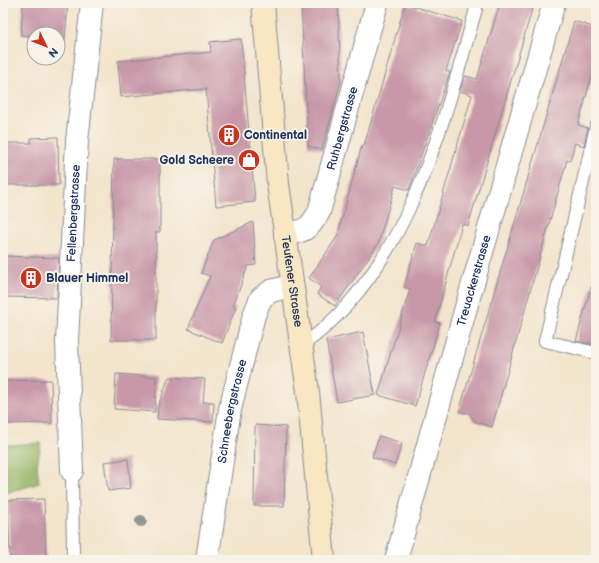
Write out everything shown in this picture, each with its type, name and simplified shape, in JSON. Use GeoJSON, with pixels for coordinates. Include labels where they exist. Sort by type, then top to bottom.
{"type":"FeatureCollection","features":[{"type":"Feature","properties":{"kind":"main road","name":"Teufener Strasse"},"geometry":{"type":"LineString","coordinates":[[263,3],[273,137],[291,286],[311,419],[324,560]]}},
{"type":"Feature","properties":{"kind":"street","name":"Fellenbergstrasse"},"geometry":{"type":"LineString","coordinates":[[72,471],[67,342],[77,141],[92,3]]}},
{"type":"Feature","properties":{"kind":"street","name":"Ruhbergstrasse"},"geometry":{"type":"LineString","coordinates":[[285,235],[303,232],[312,224],[319,212],[377,3]]}},
{"type":"Feature","properties":{"kind":"street","name":"Treuackerstrasse"},"geometry":{"type":"LineString","coordinates":[[396,560],[463,318],[554,3]]}},
{"type":"Feature","properties":{"kind":"street","name":"Schneebergstrasse"},"geometry":{"type":"LineString","coordinates":[[207,560],[230,409],[254,314],[261,298],[271,291],[291,286]]}},
{"type":"Feature","properties":{"kind":"lane"},"geometry":{"type":"LineString","coordinates":[[300,347],[318,335],[336,318],[362,287],[396,234],[418,190],[442,126],[476,9],[475,3]]}},
{"type":"Feature","properties":{"kind":"lane"},"geometry":{"type":"LineString","coordinates":[[596,127],[545,341],[596,353]]}},
{"type":"Feature","properties":{"kind":"lane"},"geometry":{"type":"LineString","coordinates":[[72,471],[73,557]]}},
{"type":"Feature","properties":{"kind":"green space"},"geometry":{"type":"Polygon","coordinates":[[[3,442],[9,445],[41,443],[37,465],[39,483],[3,494],[3,442]]]}},
{"type":"Feature","properties":{"kind":"building"},"geometry":{"type":"Polygon","coordinates":[[[23,3],[68,3],[66,27],[26,26],[26,35],[21,35],[23,3]]]}},
{"type":"Feature","properties":{"kind":"building"},"geometry":{"type":"Polygon","coordinates":[[[301,3],[338,3],[341,82],[322,150],[308,146],[301,3]]]}},
{"type":"Feature","properties":{"kind":"building"},"geometry":{"type":"Polygon","coordinates":[[[500,3],[534,3],[468,226],[462,224],[435,322],[440,323],[415,406],[378,395],[410,289],[404,287],[417,243],[428,246],[472,95],[460,91],[465,76],[477,79],[500,3]]]}},
{"type":"Feature","properties":{"kind":"building"},"geometry":{"type":"Polygon","coordinates":[[[405,4],[462,21],[446,71],[450,72],[409,190],[395,186],[378,244],[335,306],[317,294],[321,287],[309,278],[337,237],[362,145],[364,146],[405,4]]]}},
{"type":"Feature","properties":{"kind":"building"},"geometry":{"type":"Polygon","coordinates":[[[574,21],[596,28],[596,61],[578,125],[588,128],[584,146],[575,143],[570,161],[567,160],[492,427],[474,421],[469,413],[459,412],[574,21]]]}},
{"type":"Feature","properties":{"kind":"building","name":"Continental"},"geometry":{"type":"Polygon","coordinates":[[[241,39],[255,202],[216,206],[206,89],[121,97],[118,61],[211,52],[210,42],[241,39]]]}},
{"type":"Feature","properties":{"kind":"building"},"geometry":{"type":"Polygon","coordinates":[[[58,137],[59,185],[3,185],[3,143],[31,143],[31,138],[58,137]]]}},
{"type":"Feature","properties":{"kind":"building"},"geometry":{"type":"Polygon","coordinates":[[[114,159],[160,159],[160,232],[156,232],[156,340],[111,340],[114,159]]]}},
{"type":"Feature","properties":{"kind":"building"},"geometry":{"type":"Polygon","coordinates":[[[253,222],[256,265],[248,266],[233,306],[236,307],[222,343],[188,329],[210,276],[201,273],[214,240],[253,222]]]}},
{"type":"Feature","properties":{"kind":"building","name":"Blauer Himmel"},"geometry":{"type":"Polygon","coordinates":[[[3,256],[59,258],[57,298],[3,297],[3,256]]]}},
{"type":"Feature","properties":{"kind":"building"},"geometry":{"type":"Polygon","coordinates":[[[591,287],[596,288],[596,345],[576,341],[591,287]]]}},
{"type":"Feature","properties":{"kind":"building"},"geometry":{"type":"Polygon","coordinates":[[[363,332],[375,395],[337,402],[326,340],[363,332]]]}},
{"type":"Feature","properties":{"kind":"building"},"geometry":{"type":"Polygon","coordinates":[[[116,374],[156,377],[155,412],[114,409],[116,374]]]}},
{"type":"Feature","properties":{"kind":"building"},"geometry":{"type":"Polygon","coordinates":[[[169,377],[205,379],[203,402],[214,402],[213,422],[157,419],[158,406],[169,377]]]}},
{"type":"Feature","properties":{"kind":"building"},"geometry":{"type":"Polygon","coordinates":[[[51,380],[52,423],[3,424],[3,381],[51,380]]]}},
{"type":"Feature","properties":{"kind":"building"},"geometry":{"type":"Polygon","coordinates":[[[255,425],[286,427],[284,506],[254,506],[255,425]]]}},
{"type":"Feature","properties":{"kind":"building"},"geometry":{"type":"Polygon","coordinates":[[[379,436],[402,443],[395,465],[372,457],[379,436]]]}},
{"type":"Feature","properties":{"kind":"building"},"geometry":{"type":"Polygon","coordinates":[[[128,459],[131,488],[108,491],[104,462],[128,459]]]}},
{"type":"Feature","properties":{"kind":"building"},"geometry":{"type":"Polygon","coordinates":[[[44,499],[46,557],[10,559],[8,500],[44,499]]]}},
{"type":"Feature","properties":{"kind":"place","name":"Continental"},"geometry":{"type":"Point","coordinates":[229,135]}},
{"type":"Feature","properties":{"kind":"place","name":"Gold Scheere"},"geometry":{"type":"Point","coordinates":[249,160]}},
{"type":"Feature","properties":{"kind":"place","name":"Blauer Himmel"},"geometry":{"type":"Point","coordinates":[31,278]}}]}
